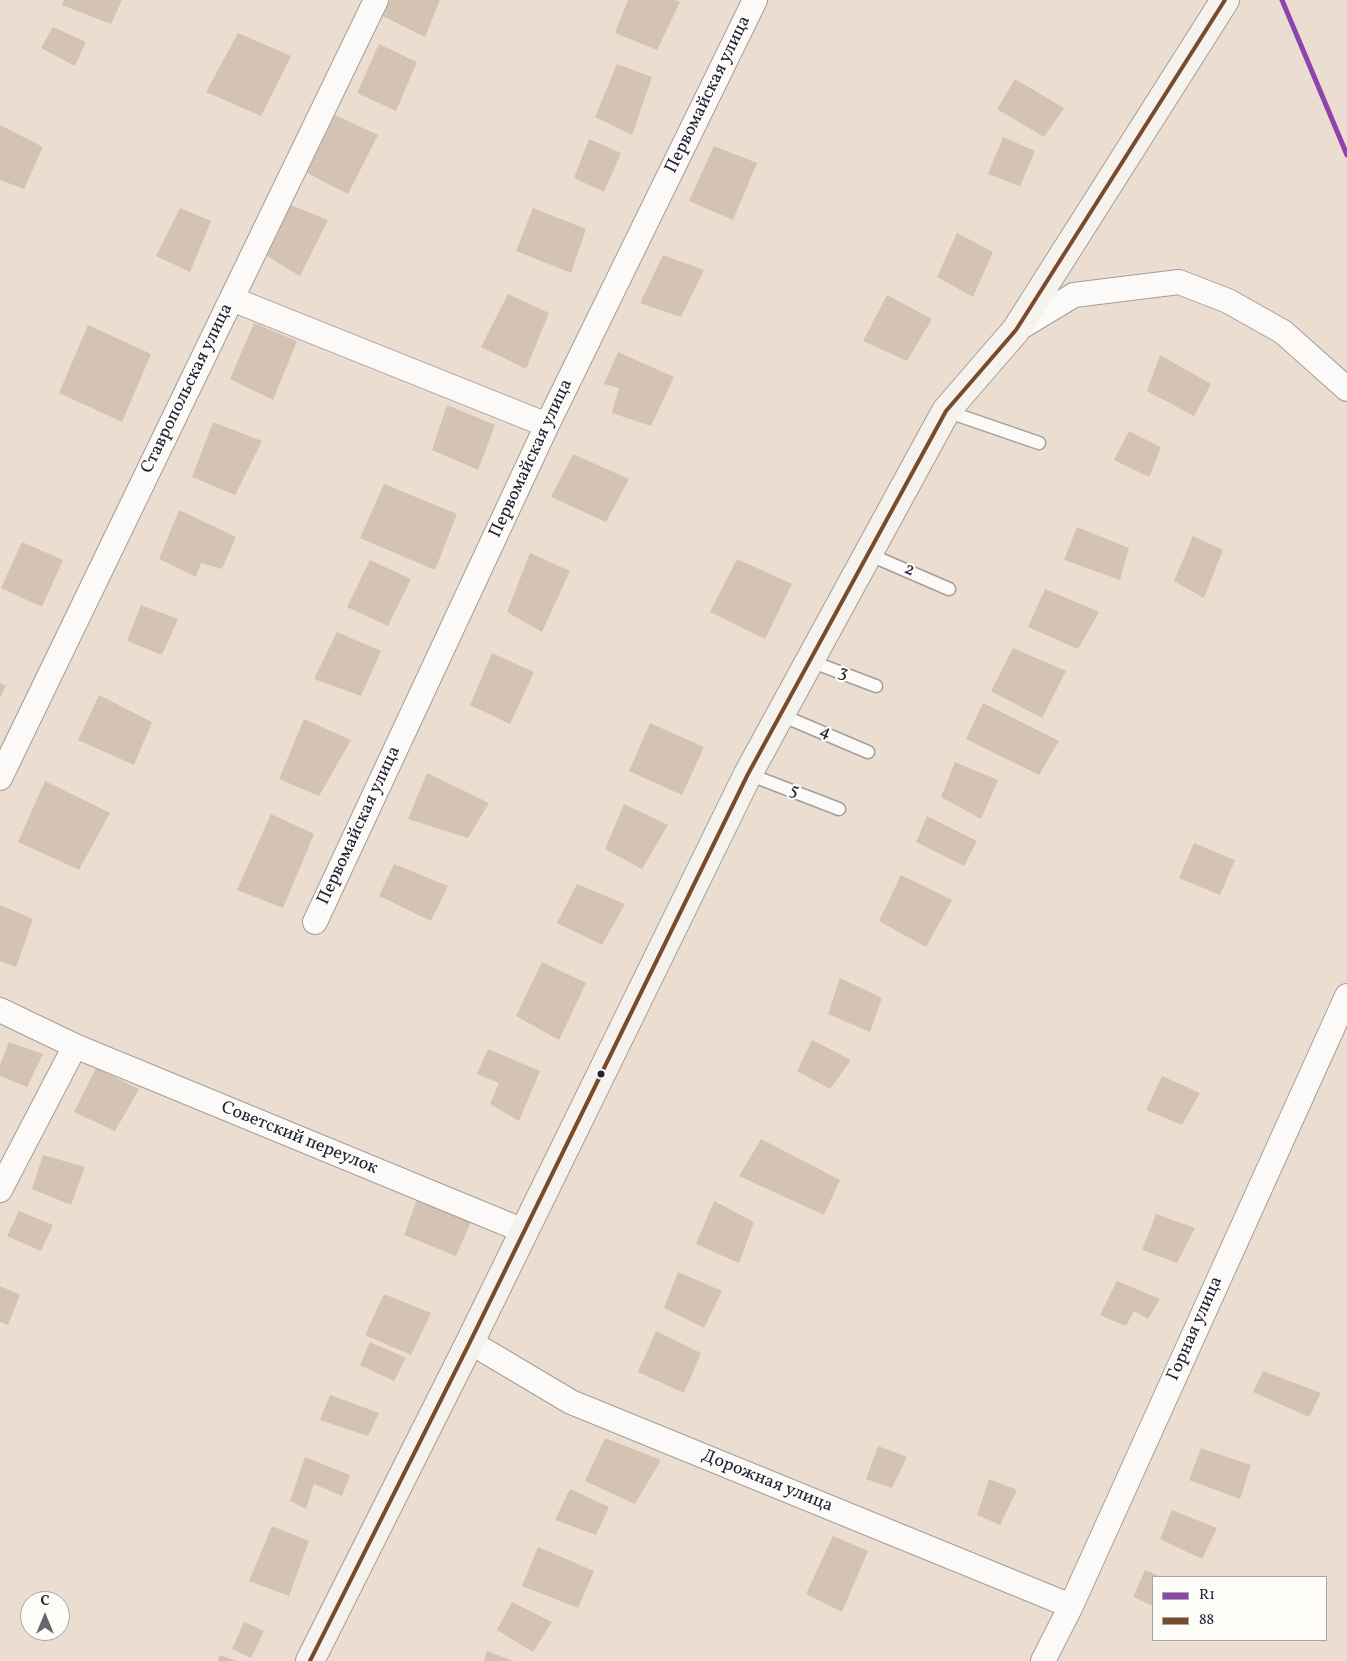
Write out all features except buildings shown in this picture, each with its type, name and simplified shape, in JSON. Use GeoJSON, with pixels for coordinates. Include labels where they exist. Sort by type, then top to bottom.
{"type":"FeatureCollection","features":[{"type":"Feature","properties":{"kind":"main road"},"geometry":{"type":"LineString","coordinates":[[310,1661],[470,1342],[748,774],[946,411],[1016,330],[1225,0]]}},
{"type":"Feature","properties":{"kind":"street","name":"Ставропольская улица"},"geometry":{"type":"LineString","coordinates":[[0,778],[376,0]]}},
{"type":"Feature","properties":{"kind":"street","name":"Первомайская улица"},"geometry":{"type":"LineString","coordinates":[[315,922],[547,425],[755,0]]}},
{"type":"Feature","properties":{"kind":"street"},"geometry":{"type":"LineString","coordinates":[[1016,330],[1074,295],[1178,282],[1228,300],[1283,332],[1347,389]]}},
{"type":"Feature","properties":{"kind":"street"},"geometry":{"type":"LineString","coordinates":[[232,299],[547,425]]}},
{"type":"Feature","properties":{"kind":"street","name":"Горная улица"},"geometry":{"type":"LineString","coordinates":[[1043,1661],[1071,1606],[1347,996]]}},
{"type":"Feature","properties":{"kind":"street","name":"Советский переулок"},"geometry":{"type":"LineString","coordinates":[[0,1010],[75,1046],[524,1231]]}},
{"type":"Feature","properties":{"kind":"street"},"geometry":{"type":"LineString","coordinates":[[0,1190],[75,1046]]}},
{"type":"Feature","properties":{"kind":"street","name":"Дорожная улица"},"geometry":{"type":"LineString","coordinates":[[470,1342],[571,1402],[1071,1606]]}},
{"type":"Feature","properties":{"kind":"lane"},"geometry":{"type":"LineString","coordinates":[[946,411],[1039,443]]}},
{"type":"Feature","properties":{"kind":"lane","name":"2"},"geometry":{"type":"LineString","coordinates":[[868,554],[949,589]]}},
{"type":"Feature","properties":{"kind":"lane","name":"3"},"geometry":{"type":"LineString","coordinates":[[810,661],[876,686]]}},
{"type":"Feature","properties":{"kind":"lane","name":"4"},"geometry":{"type":"LineString","coordinates":[[781,715],[868,752]]}},
{"type":"Feature","properties":{"kind":"lane","name":"5"},"geometry":{"type":"LineString","coordinates":[[748,774],[839,809]]}},
{"type":"Feature","properties":{"kind":"transit line","name":"88"},"geometry":{"type":"LineString","coordinates":[[310,1661],[470,1342],[748,774],[946,411],[1016,330],[1225,0]]}},
{"type":"Feature","properties":{"kind":"transit line","name":"R1"},"geometry":{"type":"LineString","coordinates":[[1282,0],[1347,155]]}}]}
